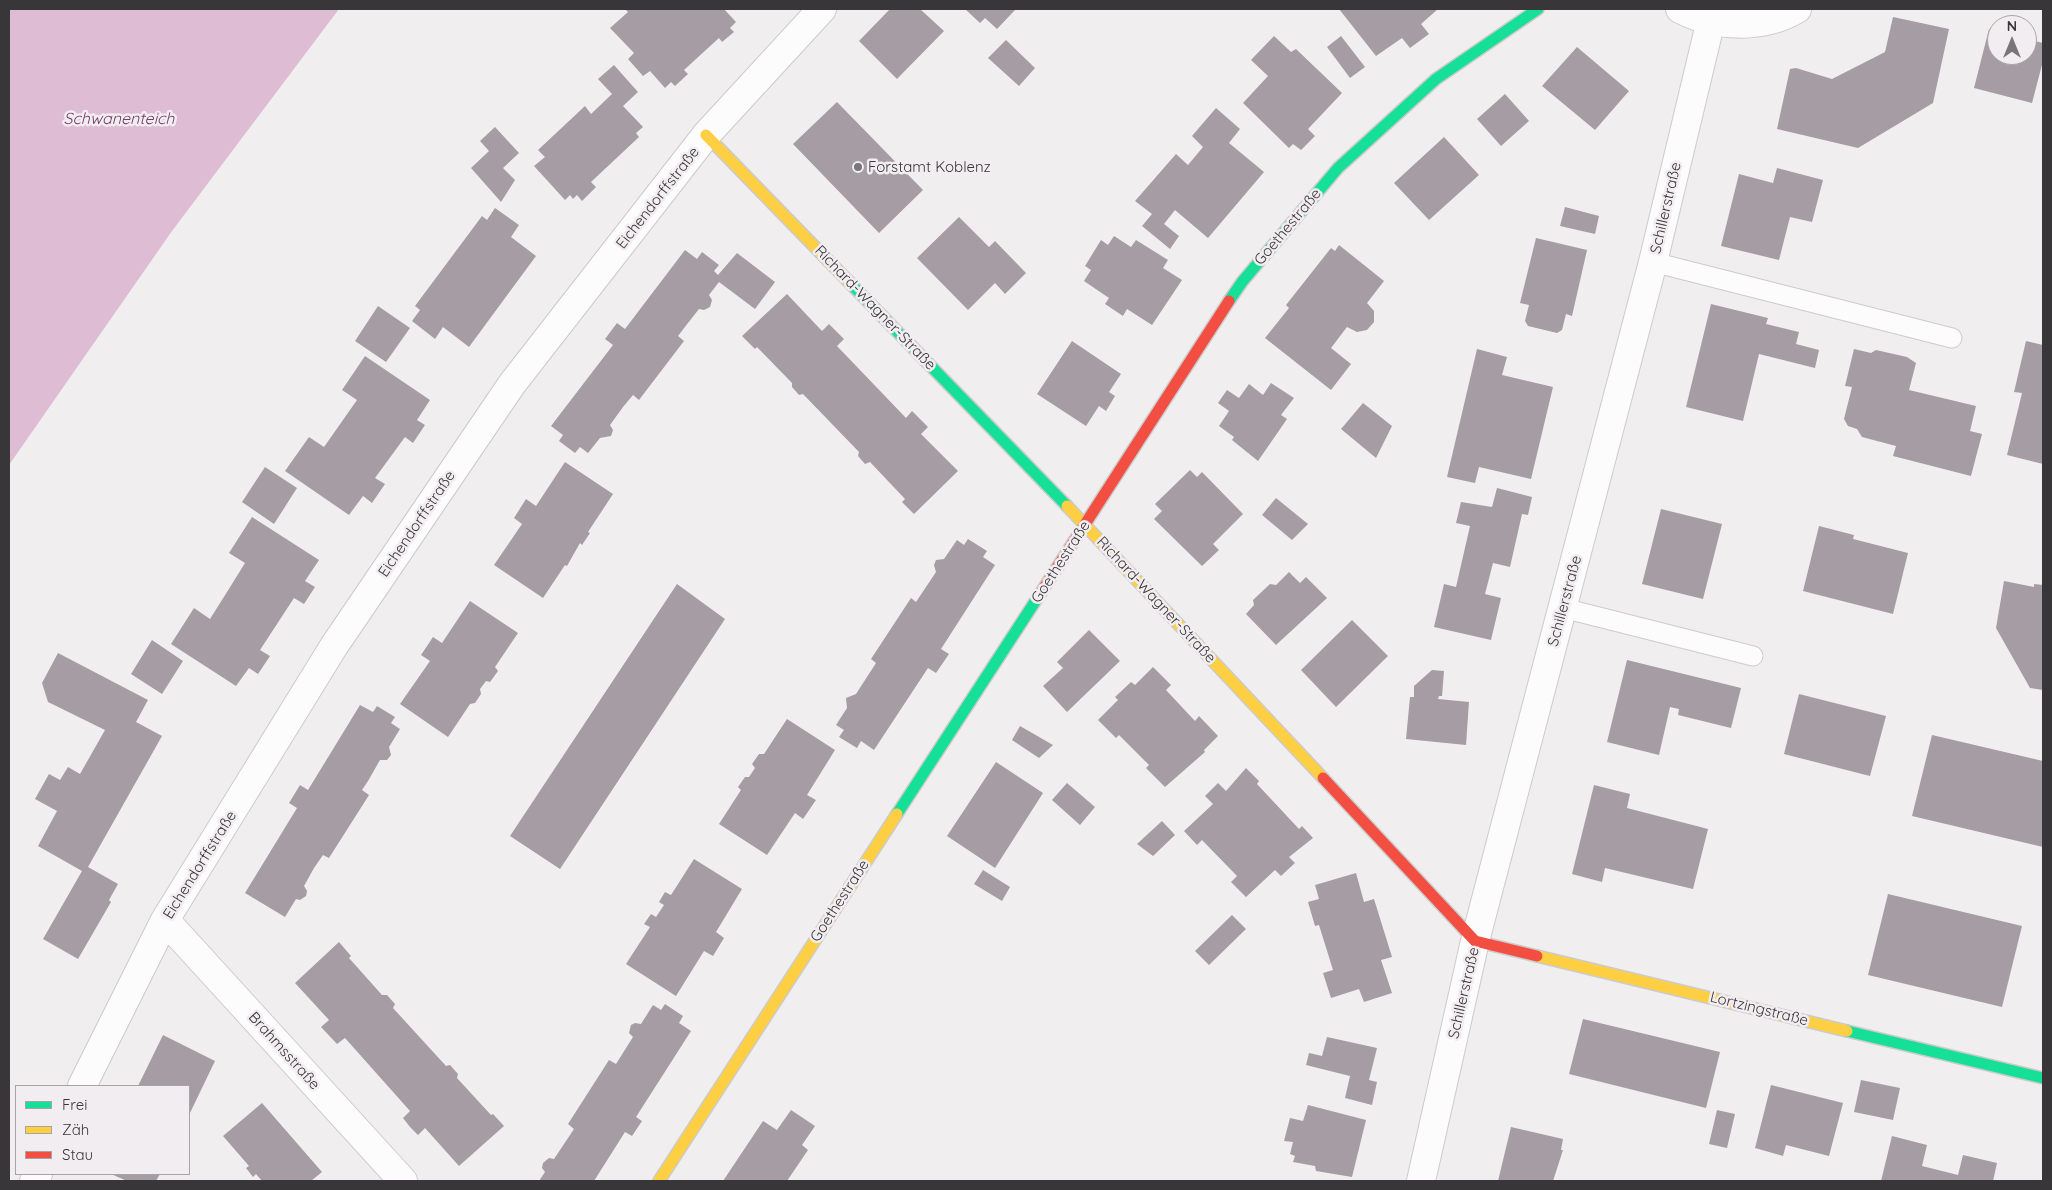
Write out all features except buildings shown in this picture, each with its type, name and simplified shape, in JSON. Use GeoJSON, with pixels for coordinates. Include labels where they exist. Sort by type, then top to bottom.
{"type":"FeatureCollection","features":[{"type":"Feature","properties":{"kind":"street","name":"Eichendorffstraße"},"geometry":{"type":"LineString","coordinates":[[82,1085],[165,920],[334,646],[512,384],[706,135],[822,9]]}},
{"type":"Feature","properties":{"kind":"street","name":"Goethestraße"},"geometry":{"type":"LineString","coordinates":[[659,1181],[1242,282],[1338,168],[1436,79],[1538,9]]}},
{"type":"Feature","properties":{"kind":"street"},"geometry":{"type":"LineString","coordinates":[[1680,9],[1711,20],[1732,24],[1763,22],[1797,9]]}},
{"type":"Feature","properties":{"kind":"street","name":"Schillerstraße"},"geometry":{"type":"LineString","coordinates":[[1421,1181],[1476,940],[1653,262],[1711,20]]}},
{"type":"Feature","properties":{"kind":"street","name":"Richard-Wagner-Straße"},"geometry":{"type":"LineString","coordinates":[[706,135],[1085,524],[1476,940]]}},
{"type":"Feature","properties":{"kind":"street","name":"Brahmsstraße"},"geometry":{"type":"LineString","coordinates":[[165,920],[403,1181]]}},
{"type":"Feature","properties":{"kind":"street","name":"Lortzingstraße"},"geometry":{"type":"LineString","coordinates":[[1476,940],[2043,1078]]}},
{"type":"Feature","properties":{"kind":"lane"},"geometry":{"type":"LineString","coordinates":[[1653,262],[1952,338]]}},
{"type":"Feature","properties":{"kind":"lane"},"geometry":{"type":"LineString","coordinates":[[1563,608],[1753,656]]}},
{"type":"Feature","properties":{"kind":"water","name":"Schwanenteich"},"geometry":{"type":"Polygon","coordinates":[[[9,9],[339,9],[172,231],[9,465],[9,9]]]}},
{"type":"Feature","properties":{"kind":"traffic: fast"},"geometry":{"type":"LineString","coordinates":[[1229,301],[1242,282],[1338,168],[1436,79],[1538,9]]}},
{"type":"Feature","properties":{"kind":"traffic: fast"},"geometry":{"type":"LineString","coordinates":[[848,281],[1067,506]]}},
{"type":"Feature","properties":{"kind":"traffic: fast"},"geometry":{"type":"LineString","coordinates":[[897,814],[1040,594]]}},
{"type":"Feature","properties":{"kind":"traffic: fast"},"geometry":{"type":"LineString","coordinates":[[1847,1031],[2043,1078]]}},
{"type":"Feature","properties":{"kind":"traffic: slow"},"geometry":{"type":"LineString","coordinates":[[706,135],[848,281]]}},
{"type":"Feature","properties":{"kind":"traffic: slow"},"geometry":{"type":"LineString","coordinates":[[1067,506],[1323,778]]}},
{"type":"Feature","properties":{"kind":"traffic: slow"},"geometry":{"type":"LineString","coordinates":[[659,1181],[897,814]]}},
{"type":"Feature","properties":{"kind":"traffic: slow"},"geometry":{"type":"LineString","coordinates":[[1537,956],[1847,1031]]}},
{"type":"Feature","properties":{"kind":"traffic: jam"},"geometry":{"type":"LineString","coordinates":[[1040,594],[1229,301]]}},
{"type":"Feature","properties":{"kind":"traffic: jam"},"geometry":{"type":"LineString","coordinates":[[1323,778],[1475,941],[1537,956]]}},
{"type":"Feature","properties":{"kind":"place","name":"Forstamt Koblenz"},"geometry":{"type":"Point","coordinates":[858,167]}}]}
